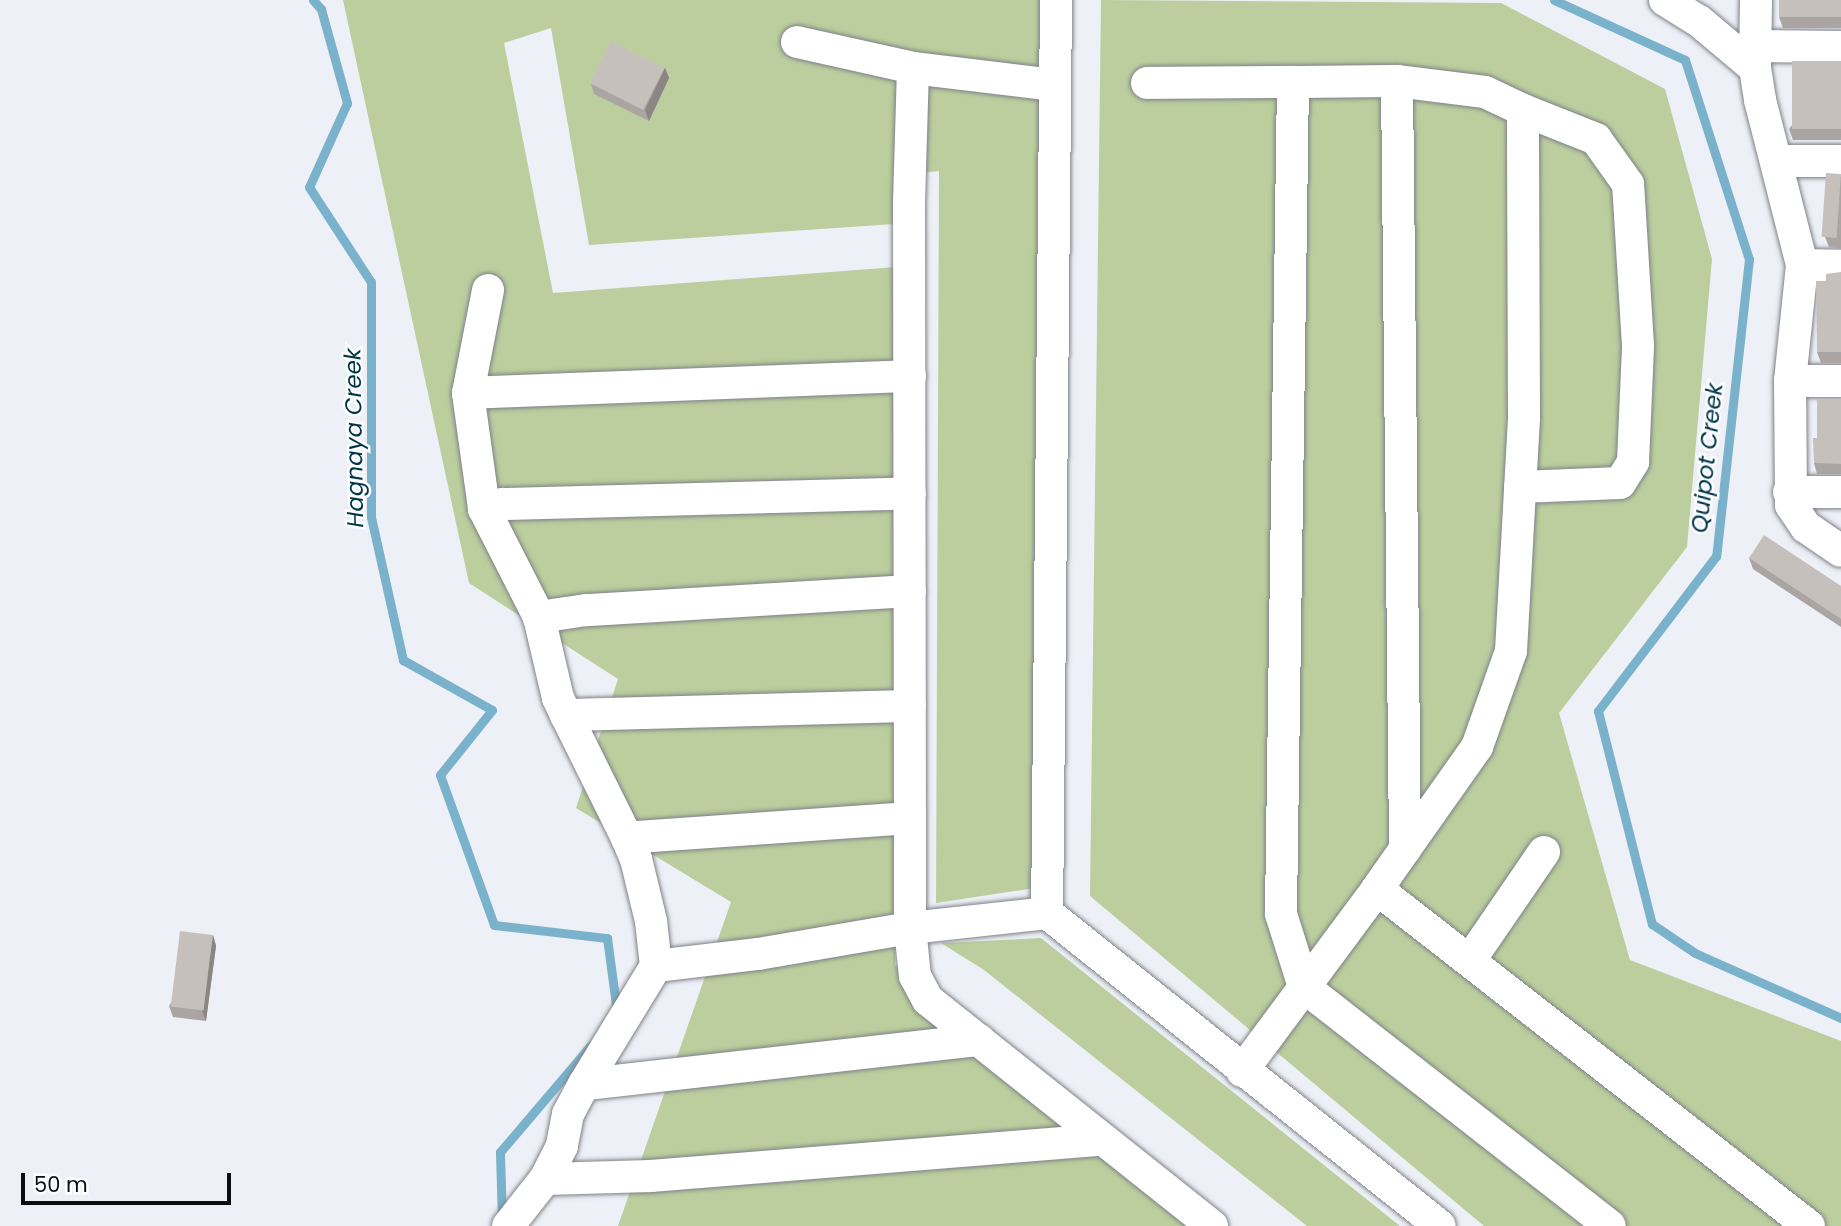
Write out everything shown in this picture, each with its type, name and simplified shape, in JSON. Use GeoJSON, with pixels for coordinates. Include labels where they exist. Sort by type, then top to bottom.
{"type":"FeatureCollection","features":[{"type":"Feature","properties":{"kind":"street"},"geometry":{"type":"LineString","coordinates":[[1046,913],[1056,0]]}},
{"type":"Feature","properties":{"kind":"street"},"geometry":{"type":"LineString","coordinates":[[1665,0],[1755,57],[1841,47]]}},
{"type":"Feature","properties":{"kind":"street"},"geometry":{"type":"LineString","coordinates":[[1756,0],[1755,57],[1760,100],[1802,265],[1790,381],[1789,492],[1796,516],[1806,527],[1841,551]]}},
{"type":"Feature","properties":{"kind":"street"},"geometry":{"type":"LineString","coordinates":[[797,42],[913,68],[1054,85]]}},
{"type":"Feature","properties":{"kind":"street"},"geometry":{"type":"LineString","coordinates":[[913,68],[910,928],[915,976],[928,1000],[1212,1226]]}},
{"type":"Feature","properties":{"kind":"street"},"geometry":{"type":"LineString","coordinates":[[1397,80],[1405,849]]}},
{"type":"Feature","properties":{"kind":"street"},"geometry":{"type":"LineString","coordinates":[[1147,83],[1397,80],[1485,92],[1596,139],[1628,184],[1638,345],[1633,463],[1620,483],[1520,487]]}},
{"type":"Feature","properties":{"kind":"street"},"geometry":{"type":"LineString","coordinates":[[1293,82],[1281,914],[1304,987],[1610,1226]]}},
{"type":"Feature","properties":{"kind":"street"},"geometry":{"type":"LineString","coordinates":[[1242,1071],[1377,889],[1477,747],[1511,651],[1524,419],[1523,110]]}},
{"type":"Feature","properties":{"kind":"street"},"geometry":{"type":"LineString","coordinates":[[1777,161],[1841,161]]}},
{"type":"Feature","properties":{"kind":"street"},"geometry":{"type":"LineString","coordinates":[[1802,265],[1841,266]]}},
{"type":"Feature","properties":{"kind":"street"},"geometry":{"type":"LineString","coordinates":[[488,290],[468,393],[484,509],[539,617],[558,698],[636,859],[651,921],[656,966],[568,1114],[562,1146],[545,1179],[508,1226]]}},
{"type":"Feature","properties":{"kind":"street"},"geometry":{"type":"LineString","coordinates":[[468,393],[910,376]]}},
{"type":"Feature","properties":{"kind":"street"},"geometry":{"type":"LineString","coordinates":[[1790,381],[1841,381]]}},
{"type":"Feature","properties":{"kind":"street"},"geometry":{"type":"LineString","coordinates":[[1789,492],[1841,492]]}},
{"type":"Feature","properties":{"kind":"street"},"geometry":{"type":"LineString","coordinates":[[484,509],[503,504],[910,494]]}},
{"type":"Feature","properties":{"kind":"street"},"geometry":{"type":"LineString","coordinates":[[539,617],[586,610],[910,592]]}},
{"type":"Feature","properties":{"kind":"street"},"geometry":{"type":"LineString","coordinates":[[566,715],[910,706]]}},
{"type":"Feature","properties":{"kind":"street"},"geometry":{"type":"LineString","coordinates":[[627,838],[910,818]]}},
{"type":"Feature","properties":{"kind":"street"},"geometry":{"type":"LineString","coordinates":[[1470,960],[1544,852]]}},
{"type":"Feature","properties":{"kind":"street"},"geometry":{"type":"LineString","coordinates":[[1377,889],[1809,1226]]}},
{"type":"Feature","properties":{"kind":"street"},"geometry":{"type":"LineString","coordinates":[[656,966],[758,954],[910,928],[1046,913],[1440,1226]]}},
{"type":"Feature","properties":{"kind":"street"},"geometry":{"type":"LineString","coordinates":[[584,1084],[978,1040]]}},
{"type":"Feature","properties":{"kind":"street"},"geometry":{"type":"LineString","coordinates":[[545,1179],[651,1176],[1103,1140]]}},
{"type":"Feature","properties":{"kind":"green space"},"geometry":{"type":"Polygon","coordinates":[[[343,0],[1045,0],[1035,888],[936,903],[939,171],[893,176],[894,224],[589,245],[551,28],[504,43],[553,293],[896,267],[895,965],[1209,1226],[618,1226],[731,902],[576,808],[618,679],[469,583],[343,0]]]}},
{"type":"Feature","properties":{"kind":"green space"},"geometry":{"type":"Polygon","coordinates":[[[1101,0],[1501,3],[1665,89],[1712,259],[1687,547],[1559,713],[1630,960],[1841,1041],[1841,1226],[1484,1226],[1090,896],[1101,0]]]}},
{"type":"Feature","properties":{"kind":"green space"},"geometry":{"type":"Polygon","coordinates":[[[1041,938],[1400,1226],[1307,1226],[984,970],[941,943],[1041,938]]]}},
{"type":"Feature","properties":{"kind":"building"},"geometry":{"type":"Polygon","coordinates":[[[1779,0],[1841,0],[1841,17],[1779,17],[1779,0]]]}},
{"type":"Feature","properties":{"kind":"building"},"geometry":{"type":"Polygon","coordinates":[[[611,41],[664,68],[643,110],[590,83],[611,41]]]}},
{"type":"Feature","properties":{"kind":"building"},"geometry":{"type":"Polygon","coordinates":[[[1792,61],[1841,61],[1841,129],[1792,129],[1792,61]]]}},
{"type":"Feature","properties":{"kind":"building"},"geometry":{"type":"Polygon","coordinates":[[[1826,173],[1841,174],[1836,238],[1822,237],[1826,173]]]}},
{"type":"Feature","properties":{"kind":"building"},"geometry":{"type":"Polygon","coordinates":[[[1841,272],[1841,352],[1817,352],[1816,281],[1826,281],[1826,274],[1841,272]]]}},
{"type":"Feature","properties":{"kind":"building"},"geometry":{"type":"Polygon","coordinates":[[[1817,399],[1841,399],[1841,464],[1814,463],[1813,438],[1817,438],[1817,399]]]}},
{"type":"Feature","properties":{"kind":"building"},"geometry":{"type":"Polygon","coordinates":[[[1764,535],[1841,586],[1841,619],[1749,558],[1764,535]]]}},
{"type":"Feature","properties":{"kind":"building"},"geometry":{"type":"Polygon","coordinates":[[[180,931],[213,935],[203,1010],[171,1006],[180,931]]]}},
{"type":"Feature","properties":{"kind":"waterway","name":"Hagnaya Creek"},"geometry":{"type":"LineString","coordinates":[[313,0],[321,9],[347,103],[309,187],[371,282],[371,517],[403,660],[492,710],[440,775],[494,925],[607,938],[617,1012]]}},
{"type":"Feature","properties":{"kind":"waterway","name":"Quipot Creek"},"geometry":{"type":"LineString","coordinates":[[1554,0],[1685,60],[1749,259],[1716,556],[1598,711],[1652,924],[1695,953],[1841,1018]]}},
{"type":"Feature","properties":{"kind":"waterway","name":"Hagnaya Creek"},"geometry":{"type":"LineString","coordinates":[[502,1221],[500,1152],[591,1045]]}}]}
